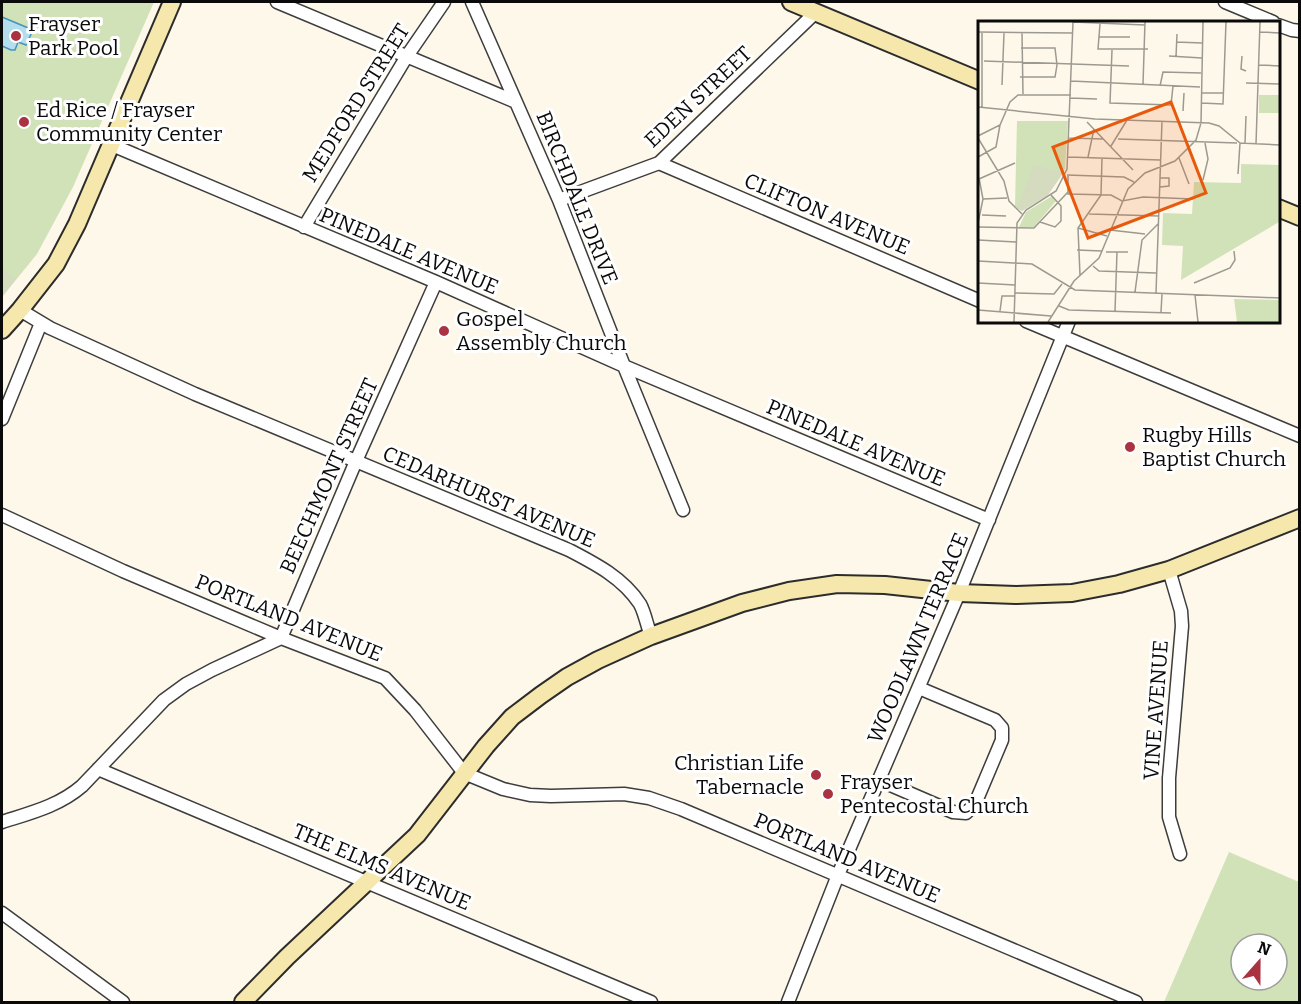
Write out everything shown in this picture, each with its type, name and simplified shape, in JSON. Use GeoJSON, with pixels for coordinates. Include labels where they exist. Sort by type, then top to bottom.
{"type":"FeatureCollection","features":[{"type":"Feature","properties":{"kind":"main road"},"geometry":{"type":"LineString","coordinates":[[2,330],[56,264],[77,224],[172,2]]}},
{"type":"Feature","properties":{"kind":"main road"},"geometry":{"type":"LineString","coordinates":[[791,2],[978,80]]}},
{"type":"Feature","properties":{"kind":"main road"},"geometry":{"type":"LineString","coordinates":[[1280,209],[1299,217]]}},
{"type":"Feature","properties":{"kind":"main road"},"geometry":{"type":"LineString","coordinates":[[243,1002],[417,835],[464,773],[512,717],[541,694],[598,660],[651,636],[742,603],[789,591],[837,584],[885,585],[959,593],[1016,595],[1072,593],[1119,584],[1168,570],[1299,518]]}},
{"type":"Feature","properties":{"kind":"street"},"geometry":{"type":"LineString","coordinates":[[277,2],[516,102]]}},
{"type":"Feature","properties":{"kind":"street","name":"MEDFORD STREET"},"geometry":{"type":"LineString","coordinates":[[303,226],[407,56],[444,2]]}},
{"type":"Feature","properties":{"kind":"street","name":"BIRCHDALE DRIVE"},"geometry":{"type":"LineString","coordinates":[[472,2],[559,200],[683,510]]}},
{"type":"Feature","properties":{"kind":"street"},"geometry":{"type":"LineString","coordinates":[[1225,2],[1271,21]]}},
{"type":"Feature","properties":{"kind":"street","name":"EDEN STREET"},"geometry":{"type":"LineString","coordinates":[[559,200],[659,163],[816,12]]}},
{"type":"Feature","properties":{"kind":"street"},"geometry":{"type":"LineString","coordinates":[[1280,26],[1299,31]]}},
{"type":"Feature","properties":{"kind":"street","name":"PINEDALE AVENUE"},"geometry":{"type":"LineString","coordinates":[[112,145],[436,282],[624,366],[989,520]]}},
{"type":"Feature","properties":{"kind":"street","name":"CLIFTON AVENUE"},"geometry":{"type":"LineString","coordinates":[[659,163],[978,300]]}},
{"type":"Feature","properties":{"kind":"street","name":"BEECHMONT STREET"},"geometry":{"type":"LineString","coordinates":[[281,638],[356,461],[436,282]]}},
{"type":"Feature","properties":{"kind":"street","name":"CEDARHURST AVENUE"},"geometry":{"type":"LineString","coordinates":[[20,310],[195,394],[569,550],[606,570],[624,585],[641,606],[651,636]]}},
{"type":"Feature","properties":{"kind":"street"},"geometry":{"type":"LineString","coordinates":[[2,419],[41,322]]}},
{"type":"Feature","properties":{"kind":"street"},"geometry":{"type":"LineString","coordinates":[[1028,322],[1299,436]]}},
{"type":"Feature","properties":{"kind":"street","name":"WOODLAWN TERRACE"},"geometry":{"type":"LineString","coordinates":[[788,1002],[838,875],[959,593],[1069,322]]}},
{"type":"Feature","properties":{"kind":"street","name":"PORTLAND AVENUE"},"geometry":{"type":"LineString","coordinates":[[2,515],[123,571],[281,638],[385,678],[415,710],[464,773],[503,789],[530,795],[624,794],[649,798],[681,809],[1136,1002]]}},
{"type":"Feature","properties":{"kind":"street","name":"VINE AVENUE"},"geometry":{"type":"LineString","coordinates":[[1168,570],[1181,611],[1182,626],[1169,788],[1169,817],[1180,854]]}},
{"type":"Feature","properties":{"kind":"street"},"geometry":{"type":"LineString","coordinates":[[2,822],[64,800],[82,786],[164,700],[186,684],[212,670],[281,638]]}},
{"type":"Feature","properties":{"kind":"street"},"geometry":{"type":"LineString","coordinates":[[879,780],[953,812],[966,813],[975,804],[1002,740],[1002,728],[995,720],[919,688]]}},
{"type":"Feature","properties":{"kind":"street","name":"THE ELMS AVENUE"},"geometry":{"type":"LineString","coordinates":[[98,769],[651,1002]]}},
{"type":"Feature","properties":{"kind":"street"},"geometry":{"type":"LineString","coordinates":[[2,913],[123,1002]]}},
{"type":"Feature","properties":{"kind":"green space"},"geometry":{"type":"Polygon","coordinates":[[[2,2],[154,2],[73,187],[37,254],[2,297],[2,2]]]}},
{"type":"Feature","properties":{"kind":"green space"},"geometry":{"type":"Polygon","coordinates":[[[2,269],[16,279],[2,297],[2,269]]]}},
{"type":"Feature","properties":{"kind":"green space"},"geometry":{"type":"Polygon","coordinates":[[[1229,852],[1299,882],[1299,1002],[1164,1002],[1229,852]]]}},
{"type":"Feature","properties":{"kind":"water","name":"Frayser Park Pool"},"geometry":{"type":"Polygon","coordinates":[[[2,17],[33,30],[26,45],[18,42],[15,50],[2,46],[2,17]]]}},
{"type":"Feature","properties":{"kind":"place","name":"Frayser Park Pool"},"geometry":{"type":"Point","coordinates":[16,36]}},
{"type":"Feature","properties":{"kind":"place","name":"Ed Rice / Frayser Community Center"},"geometry":{"type":"Point","coordinates":[24,122]}},
{"type":"Feature","properties":{"kind":"place","name":"Gospel Assembly Church"},"geometry":{"type":"Point","coordinates":[444,331]}},
{"type":"Feature","properties":{"kind":"place","name":"Rugby Hills Baptist Church"},"geometry":{"type":"Point","coordinates":[1130,447]}},
{"type":"Feature","properties":{"kind":"place","name":"Christian Life Tabernacle"},"geometry":{"type":"Point","coordinates":[816,775]}},
{"type":"Feature","properties":{"kind":"place","name":"Frayser Pentecostal Church"},"geometry":{"type":"Point","coordinates":[828,794]}}]}
